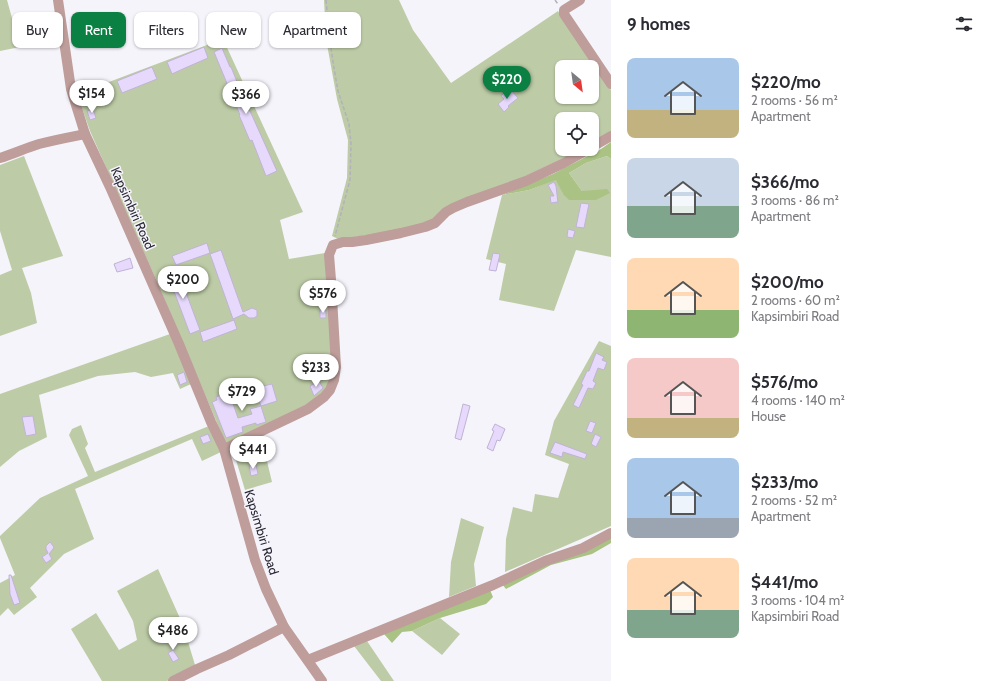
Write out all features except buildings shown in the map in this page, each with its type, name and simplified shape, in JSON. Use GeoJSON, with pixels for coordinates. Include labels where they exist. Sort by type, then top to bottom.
{"type":"FeatureCollection","features":[{"type":"Feature","properties":{"kind":"street","name":"Kapsimbiri Road"},"geometry":{"type":"LineString","coordinates":[[58,0],[71,89],[85,134],[179,344],[224,449],[255,560],[266,589],[284,627],[322,681]]}},
{"type":"Feature","properties":{"kind":"street"},"geometry":{"type":"LineString","coordinates":[[580,0],[564,10],[564,14],[611,84]]}},
{"type":"Feature","properties":{"kind":"street"},"geometry":{"type":"LineString","coordinates":[[0,158],[40,144],[85,134]]}},
{"type":"Feature","properties":{"kind":"street"},"geometry":{"type":"LineString","coordinates":[[599,143],[611,136]]}},
{"type":"Feature","properties":{"kind":"street"},"geometry":{"type":"LineString","coordinates":[[224,449],[308,409],[324,397],[330,390],[334,380],[336,367],[331,280],[328,255],[332,245],[401,233],[435,223],[446,212],[453,208],[526,181],[576,156]]}},
{"type":"Feature","properties":{"kind":"street"},"geometry":{"type":"LineString","coordinates":[[308,660],[486,588],[545,561],[583,548],[611,534]]}},
{"type":"Feature","properties":{"kind":"street"},"geometry":{"type":"LineString","coordinates":[[173,681],[284,627]]}},
{"type":"Feature","properties":{"kind":"path"},"geometry":{"type":"LineString","coordinates":[[326,0],[334,68],[338,91],[349,124],[351,144],[350,180],[332,245]]}},
{"type":"Feature","properties":{"kind":"green space"},"geometry":{"type":"Polygon","coordinates":[[[0,0],[7,0],[12,18],[12,48],[15,48],[0,51],[0,0]]]}},
{"type":"Feature","properties":{"kind":"green space"},"geometry":{"type":"Polygon","coordinates":[[[324,0],[399,0],[413,30],[451,83],[558,11],[591,60],[555,60],[555,104],[599,104],[599,72],[611,90],[611,132],[599,139],[599,112],[555,112],[555,156],[567,156],[432,221],[385,233],[338,239],[332,236],[347,178],[348,140],[337,99],[328,48],[361,48],[361,12],[325,12],[324,0]]]}},
{"type":"Feature","properties":{"kind":"green space"},"geometry":{"type":"Polygon","coordinates":[[[206,45],[206,48],[227,48],[303,212],[280,220],[289,259],[325,253],[332,364],[330,383],[314,401],[226,444],[158,284],[90,131],[77,94],[206,45]]]}},
{"type":"Feature","properties":{"kind":"green space"},"geometry":{"type":"Polygon","coordinates":[[[611,142],[611,159],[607,156],[586,163],[569,173],[582,191],[607,189],[610,193],[596,200],[569,200],[563,194],[556,180],[529,190],[502,195],[553,174],[588,156],[599,156],[599,150],[611,142]]]}},
{"type":"Feature","properties":{"kind":"green space"},"geometry":{"type":"Polygon","coordinates":[[[24,156],[63,256],[22,268],[31,293],[37,323],[0,336],[0,275],[12,270],[0,231],[0,165],[24,156]]]}},
{"type":"Feature","properties":{"kind":"green space"},"geometry":{"type":"Polygon","coordinates":[[[607,156],[611,159],[611,257],[576,250],[554,311],[499,300],[506,264],[486,259],[502,195],[529,190],[557,179],[563,194],[582,191],[569,173],[586,163],[607,156]]]}},
{"type":"Feature","properties":{"kind":"green space"},"geometry":{"type":"Polygon","coordinates":[[[170,334],[191,384],[180,389],[173,373],[151,377],[135,372],[98,376],[39,395],[47,437],[19,451],[0,467],[0,394],[170,334]]]}},
{"type":"Feature","properties":{"kind":"green space"},"geometry":{"type":"Polygon","coordinates":[[[599,341],[611,346],[611,526],[505,572],[506,539],[513,507],[532,512],[535,494],[558,498],[569,464],[545,455],[554,421],[599,341]]]}},
{"type":"Feature","properties":{"kind":"green space"},"geometry":{"type":"Polygon","coordinates":[[[81,425],[88,444],[85,448],[95,472],[209,426],[221,452],[202,461],[192,439],[75,489],[94,539],[64,554],[30,588],[37,597],[14,615],[8,608],[0,616],[0,583],[15,575],[0,536],[40,498],[88,476],[69,435],[72,429],[81,425]]]}},
{"type":"Feature","properties":{"kind":"green space"},"geometry":{"type":"Polygon","coordinates":[[[261,436],[272,482],[245,490],[233,450],[261,436]]]}},
{"type":"Feature","properties":{"kind":"green space"},"geometry":{"type":"Polygon","coordinates":[[[461,518],[484,527],[474,564],[476,586],[449,597],[451,562],[461,518]]]}},
{"type":"Feature","properties":{"kind":"green space"},"geometry":{"type":"Polygon","coordinates":[[[611,536],[611,543],[592,554],[551,565],[506,589],[502,584],[611,536]]]}},
{"type":"Feature","properties":{"kind":"green space"},"geometry":{"type":"Polygon","coordinates":[[[158,569],[183,625],[195,665],[167,681],[102,681],[71,629],[96,613],[119,650],[137,640],[133,621],[117,591],[158,569]]]}},
{"type":"Feature","properties":{"kind":"green space"},"geometry":{"type":"Polygon","coordinates":[[[490,590],[493,597],[486,604],[440,618],[412,631],[402,632],[392,643],[384,634],[490,590]]]}},
{"type":"Feature","properties":{"kind":"green space"},"geometry":{"type":"Polygon","coordinates":[[[440,618],[460,634],[442,655],[412,631],[440,618]]]}},
{"type":"Feature","properties":{"kind":"green space"},"geometry":{"type":"Polygon","coordinates":[[[367,641],[394,681],[381,681],[354,646],[367,641]]]}}]}
